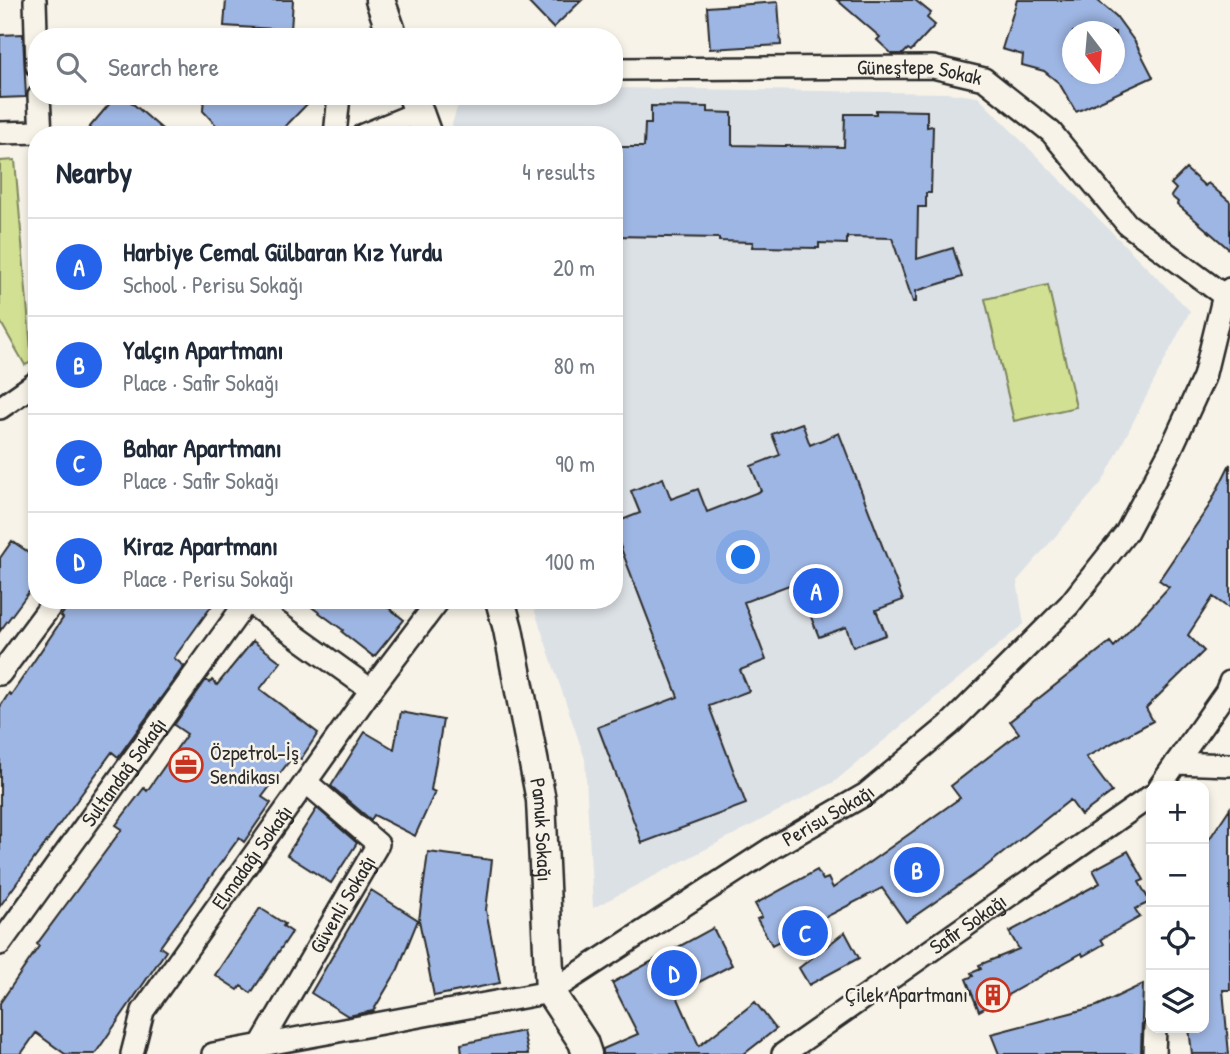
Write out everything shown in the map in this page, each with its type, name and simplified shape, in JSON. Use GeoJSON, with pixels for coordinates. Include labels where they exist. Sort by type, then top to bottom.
{"type":"FeatureCollection","features":[{"type":"Feature","properties":{"kind":"street"},"geometry":{"type":"LineString","coordinates":[[35,0],[35,28]]}},
{"type":"Feature","properties":{"kind":"street"},"geometry":{"type":"LineString","coordinates":[[380,0],[390,28]]}},
{"type":"Feature","properties":{"kind":"street","name":"Güneştepe Sokak"},"geometry":{"type":"LineString","coordinates":[[623,69],[933,67],[984,79],[1051,132],[1127,224],[1228,295]]}},
{"type":"Feature","properties":{"kind":"street"},"geometry":{"type":"LineString","coordinates":[[39,105],[40,126]]}},
{"type":"Feature","properties":{"kind":"street"},"geometry":{"type":"LineString","coordinates":[[336,126],[338,105]]}},
{"type":"Feature","properties":{"kind":"street"},"geometry":{"type":"LineString","coordinates":[[387,126],[419,114]]}},
{"type":"Feature","properties":{"kind":"street"},"geometry":{"type":"LineString","coordinates":[[0,132],[28,133]]}},
{"type":"Feature","properties":{"kind":"street","name":"Perisu Sokağı"},"geometry":{"type":"LineString","coordinates":[[213,1054],[550,992],[772,848],[866,794],[948,725],[1069,605],[1126,533],[1170,451],[1203,377],[1228,295]]}},
{"type":"Feature","properties":{"kind":"street"},"geometry":{"type":"LineString","coordinates":[[0,408],[28,388]]}},
{"type":"Feature","properties":{"kind":"street"},"geometry":{"type":"LineString","coordinates":[[0,674],[48,609]]}},
{"type":"Feature","properties":{"kind":"street","name":"Sultandağ Sokağı"},"geometry":{"type":"LineString","coordinates":[[0,944],[241,609]]}},
{"type":"Feature","properties":{"kind":"street"},"geometry":{"type":"LineString","coordinates":[[258,609],[371,690]]}},
{"type":"Feature","properties":{"kind":"street","name":"Elmadağı Sokağı"},"geometry":{"type":"LineString","coordinates":[[132,1054],[143,1011],[371,690],[432,609]]}},
{"type":"Feature","properties":{"kind":"street","name":"Pamuk Sokağı"},"geometry":{"type":"LineString","coordinates":[[502,609],[541,800],[550,992]]}},
{"type":"Feature","properties":{"kind":"street"},"geometry":{"type":"LineString","coordinates":[[1163,781],[1226,692],[1230,682]]}},
{"type":"Feature","properties":{"kind":"street"},"geometry":{"type":"LineString","coordinates":[[1176,763],[1230,765]]}},
{"type":"Feature","properties":{"kind":"street","name":"Güvenli Sokağı"},"geometry":{"type":"LineString","coordinates":[[260,1046],[378,844],[306,782]]}},
{"type":"Feature","properties":{"kind":"street","name":"Safir Sokağı"},"geometry":{"type":"LineString","coordinates":[[783,1054],[1146,800]]}},
{"type":"Feature","properties":{"kind":"street"},"geometry":{"type":"LineString","coordinates":[[550,992],[583,1042],[587,1054]]}},
{"type":"Feature","properties":{"kind":"street"},"geometry":{"type":"LineString","coordinates":[[1154,1054],[1155,1033]]}},
{"type":"Feature","properties":{"kind":"shaded area"},"geometry":{"type":"Polygon","coordinates":[[[623,88],[948,93],[978,97],[1190,311],[1103,481],[1017,581],[1024,624],[834,782],[593,908],[585,759],[534,609],[623,609],[623,126],[452,124],[458,105],[623,105],[623,88]]]}},
{"type":"Feature","properties":{"kind":"green space"},"geometry":{"type":"Polygon","coordinates":[[[15,160],[28,314],[28,364],[25,365],[0,321],[0,161],[15,160]]]}},
{"type":"Feature","properties":{"kind":"green space"},"geometry":{"type":"Polygon","coordinates":[[[1048,285],[1076,407],[1014,421],[985,299],[1048,285]]]}},
{"type":"Feature","properties":{"kind":"building"},"geometry":{"type":"Polygon","coordinates":[[[226,0],[293,0],[291,28],[224,26],[226,0]]]}},
{"type":"Feature","properties":{"kind":"building"},"geometry":{"type":"Polygon","coordinates":[[[526,0],[582,0],[553,28],[526,0]]]}},
{"type":"Feature","properties":{"kind":"building"},"geometry":{"type":"Polygon","coordinates":[[[837,0],[915,0],[931,13],[927,18],[935,25],[911,51],[908,49],[903,54],[892,54],[877,40],[880,37],[837,0]]]}},
{"type":"Feature","properties":{"kind":"building"},"geometry":{"type":"Polygon","coordinates":[[[1017,0],[1097,0],[1120,21],[1062,21],[1062,84],[1125,84],[1125,28],[1153,77],[1076,112],[1059,83],[1044,71],[1022,65],[1023,55],[1002,49],[1017,0]]]}},
{"type":"Feature","properties":{"kind":"building"},"geometry":{"type":"Polygon","coordinates":[[[778,2],[781,45],[710,49],[707,7],[778,2]]]}},
{"type":"Feature","properties":{"kind":"building"},"geometry":{"type":"Polygon","coordinates":[[[23,34],[26,97],[0,98],[0,35],[23,34]]]}},
{"type":"Feature","properties":{"kind":"building"},"geometry":{"type":"Polygon","coordinates":[[[108,105],[134,105],[159,126],[91,126],[108,105]]]}},
{"type":"Feature","properties":{"kind":"building"},"geometry":{"type":"Polygon","coordinates":[[[203,105],[306,105],[286,126],[217,126],[203,111],[203,105]]]}},
{"type":"Feature","properties":{"kind":"building"},"geometry":{"type":"Polygon","coordinates":[[[651,106],[708,107],[708,112],[732,113],[732,145],[844,147],[845,114],[876,114],[876,110],[927,111],[927,127],[933,126],[931,193],[926,193],[926,207],[918,207],[917,259],[953,248],[962,277],[916,291],[916,302],[913,302],[892,238],[847,237],[847,244],[819,243],[819,248],[752,247],[753,242],[719,241],[719,238],[623,236],[623,147],[644,147],[645,124],[651,124],[651,106]]]}},
{"type":"Feature","properties":{"kind":"building"},"geometry":{"type":"Polygon","coordinates":[[[1186,169],[1205,186],[1208,183],[1230,202],[1230,250],[1171,196],[1176,189],[1171,184],[1186,169]]]}},
{"type":"Feature","properties":{"kind":"building"},"geometry":{"type":"Polygon","coordinates":[[[802,423],[810,445],[839,433],[903,600],[876,610],[886,635],[853,647],[846,627],[819,637],[797,582],[744,602],[766,660],[740,670],[749,691],[709,706],[746,804],[642,843],[598,727],[678,697],[623,553],[623,520],[640,513],[631,491],[663,478],[671,499],[698,489],[707,512],[761,491],[751,466],[780,455],[772,434],[802,423]]]}},
{"type":"Feature","properties":{"kind":"building"},"geometry":{"type":"Polygon","coordinates":[[[1230,464],[1230,609],[1213,597],[1188,635],[1204,651],[1146,708],[1153,721],[1086,757],[1112,792],[1081,815],[1070,800],[984,868],[906,922],[882,888],[772,945],[757,919],[762,917],[755,904],[817,870],[823,880],[828,878],[833,888],[960,798],[951,786],[1019,733],[1010,721],[1110,642],[1114,647],[1169,587],[1159,580],[1209,506],[1230,464]]]}},
{"type":"Feature","properties":{"kind":"building"},"geometry":{"type":"Polygon","coordinates":[[[12,541],[28,552],[28,593],[0,631],[0,558],[12,541]]]}},
{"type":"Feature","properties":{"kind":"building"},"geometry":{"type":"Polygon","coordinates":[[[66,609],[209,609],[174,658],[184,666],[118,757],[112,752],[0,906],[0,707],[63,618],[61,616],[66,609]]]}},
{"type":"Feature","properties":{"kind":"building"},"geometry":{"type":"Polygon","coordinates":[[[314,609],[390,609],[404,620],[374,657],[342,632],[343,630],[314,609]]]}},
{"type":"Feature","properties":{"kind":"building"},"geometry":{"type":"Polygon","coordinates":[[[253,641],[281,662],[260,689],[318,733],[301,759],[294,755],[262,797],[271,803],[244,842],[239,838],[160,947],[166,951],[95,1054],[65,1054],[36,1033],[21,1054],[0,1054],[0,1003],[39,946],[37,944],[122,829],[116,825],[144,788],[147,791],[187,734],[174,725],[206,680],[210,683],[212,680],[217,685],[253,641]]]}},
{"type":"Feature","properties":{"kind":"building"},"geometry":{"type":"Polygon","coordinates":[[[401,712],[443,720],[431,790],[435,792],[415,836],[374,815],[371,820],[331,786],[365,732],[394,749],[401,712]]]}},
{"type":"Feature","properties":{"kind":"building"},"geometry":{"type":"Polygon","coordinates":[[[317,808],[357,843],[331,883],[287,855],[317,808]]]}},
{"type":"Feature","properties":{"kind":"building"},"geometry":{"type":"Polygon","coordinates":[[[1230,808],[1230,990],[1223,990],[1229,1054],[1192,1054],[1190,1033],[1209,1033],[1209,840],[1230,808]]]}},
{"type":"Feature","properties":{"kind":"building"},"geometry":{"type":"Polygon","coordinates":[[[1128,851],[1144,880],[1139,882],[1146,895],[1146,904],[1135,909],[1140,917],[1101,939],[1104,944],[1083,956],[1082,953],[979,1011],[966,979],[973,976],[971,973],[981,969],[979,965],[1019,949],[1009,932],[1100,883],[1093,870],[1128,851]]]}},
{"type":"Feature","properties":{"kind":"building"},"geometry":{"type":"Polygon","coordinates":[[[428,852],[492,860],[486,910],[500,983],[434,996],[419,920],[428,852]]]}},
{"type":"Feature","properties":{"kind":"building"},"geometry":{"type":"Polygon","coordinates":[[[371,890],[418,920],[398,969],[373,1011],[348,1016],[311,993],[371,890]]]}},
{"type":"Feature","properties":{"kind":"building"},"geometry":{"type":"Polygon","coordinates":[[[260,908],[285,924],[283,926],[292,932],[251,993],[241,986],[238,990],[215,975],[260,908]]]}},
{"type":"Feature","properties":{"kind":"building"},"geometry":{"type":"Polygon","coordinates":[[[713,928],[732,965],[676,994],[699,1046],[755,1002],[776,1029],[744,1054],[603,1054],[603,1049],[638,1034],[612,983],[713,928]]]}},
{"type":"Feature","properties":{"kind":"building"},"geometry":{"type":"Polygon","coordinates":[[[845,932],[859,958],[809,985],[799,968],[845,932]]]}},
{"type":"Feature","properties":{"kind":"building"},"geometry":{"type":"Polygon","coordinates":[[[1143,984],[1141,1054],[999,1054],[991,1034],[1097,1006],[1143,984]]]}},
{"type":"Feature","properties":{"kind":"building"},"geometry":{"type":"Polygon","coordinates":[[[523,1031],[528,1054],[462,1054],[461,1044],[523,1031]]]}},
{"type":"Feature","properties":{"kind":"place","name":"Harbiye Cemal Gülbaran Kız Yurdu"},"geometry":{"type":"Point","coordinates":[816,591]}},
{"type":"Feature","properties":{"kind":"place","name":"Özpetrol-İş Sendikası"},"geometry":{"type":"Point","coordinates":[186,765]}},
{"type":"Feature","properties":{"kind":"place","name":"Yalçın Apartmanı"},"geometry":{"type":"Point","coordinates":[917,870]}},
{"type":"Feature","properties":{"kind":"place","name":"Bahar Apartmanı"},"geometry":{"type":"Point","coordinates":[805,933]}},
{"type":"Feature","properties":{"kind":"place","name":"Kiraz Apartmanı"},"geometry":{"type":"Point","coordinates":[674,973]}},
{"type":"Feature","properties":{"kind":"place","name":"Çilek Apartmanı"},"geometry":{"type":"Point","coordinates":[993,995]}}]}
